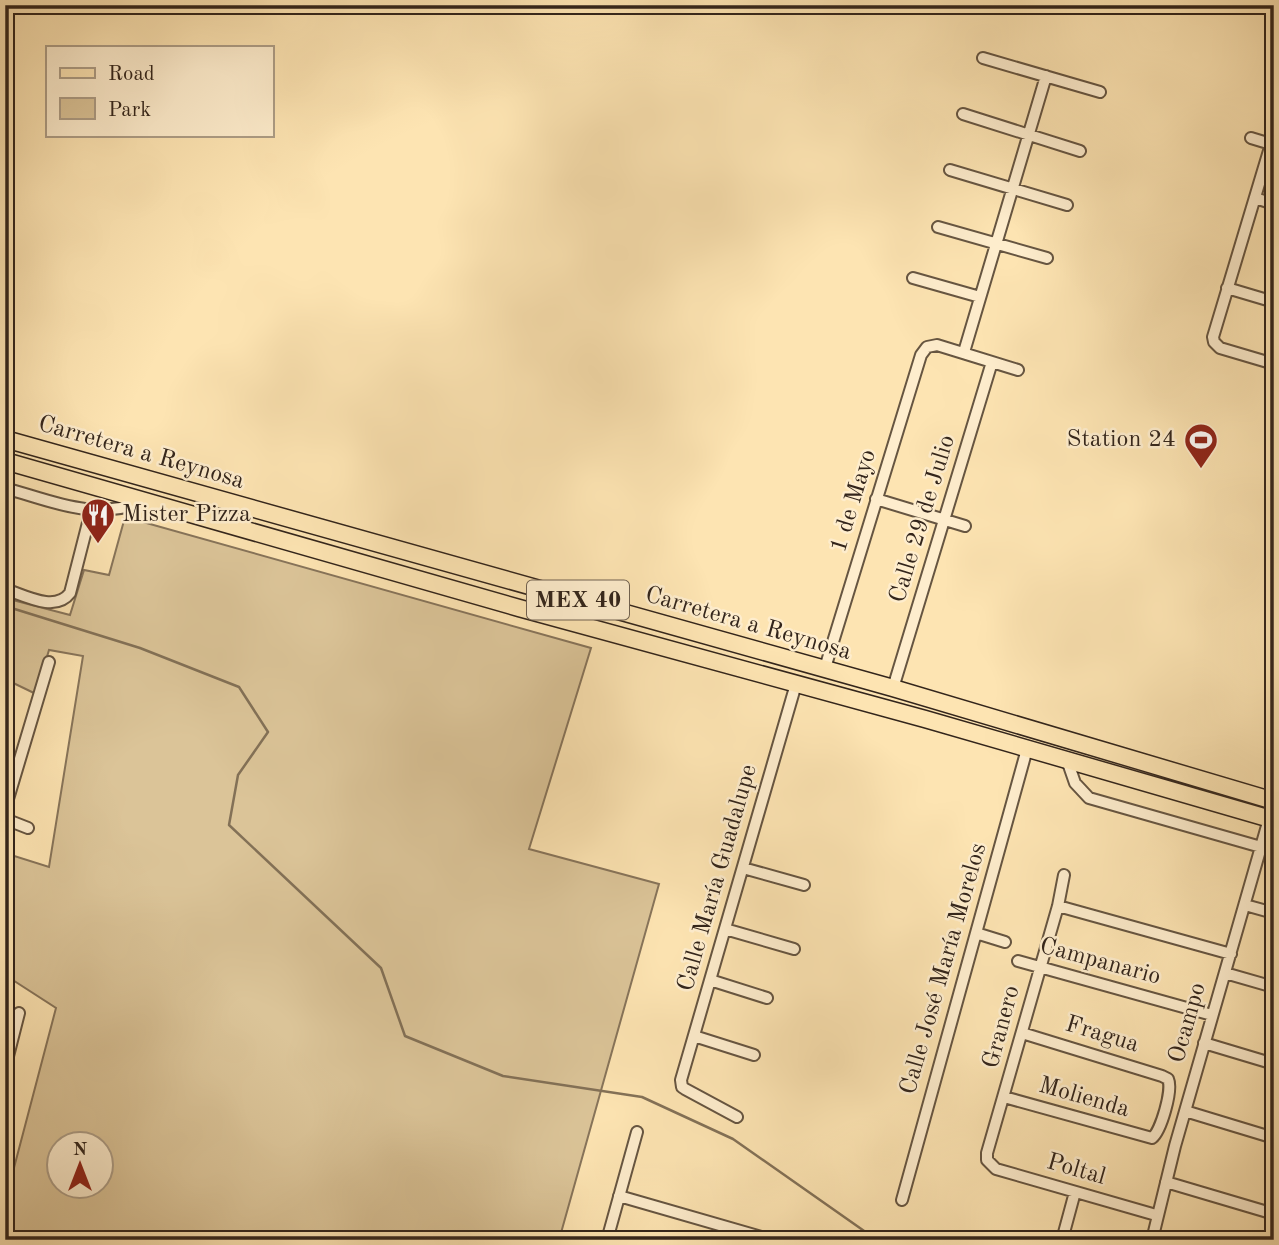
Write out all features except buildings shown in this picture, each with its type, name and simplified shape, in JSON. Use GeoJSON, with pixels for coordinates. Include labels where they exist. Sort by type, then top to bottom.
{"type":"FeatureCollection","features":[{"type":"Feature","properties":{"kind":"main road","name":"Carretera a Reynosa"},"geometry":{"type":"LineString","coordinates":[[5,439],[825,668],[1274,801]]}},
{"type":"Feature","properties":{"kind":"main road","name":"Carretera a Reynosa"},"geometry":{"type":"LineString","coordinates":[[5,461],[519,608],[925,719],[1271,820]]}},
{"type":"Feature","properties":{"kind":"main road"},"geometry":{"type":"LineString","coordinates":[[311,547],[318,527]]}},
{"type":"Feature","properties":{"kind":"main road"},"geometry":{"type":"LineString","coordinates":[[751,671],[807,679],[818,676],[825,668]]}},
{"type":"Feature","properties":{"kind":"main road"},"geometry":{"type":"LineString","coordinates":[[814,688],[853,688],[875,683]]}},
{"type":"Feature","properties":{"kind":"main road"},"geometry":{"type":"LineString","coordinates":[[916,694],[906,701],[905,707],[925,719]]}},
{"type":"Feature","properties":{"kind":"main road"},"geometry":{"type":"LineString","coordinates":[[1149,785],[1186,789],[1194,788],[1205,780]]}},
{"type":"Feature","properties":{"kind":"street"},"geometry":{"type":"LineString","coordinates":[[983,58],[1100,92]]}},
{"type":"Feature","properties":{"kind":"street"},"geometry":{"type":"LineString","coordinates":[[1018,370],[964,352],[1046,76]]}},
{"type":"Feature","properties":{"kind":"street"},"geometry":{"type":"LineString","coordinates":[[963,114],[1080,151]]}},
{"type":"Feature","properties":{"kind":"street"},"geometry":{"type":"LineString","coordinates":[[1251,138],[1272,144],[1214,332],[1214,342],[1220,348],[1274,364]]}},
{"type":"Feature","properties":{"kind":"street"},"geometry":{"type":"LineString","coordinates":[[950,170],[1067,205]]}},
{"type":"Feature","properties":{"kind":"street"},"geometry":{"type":"LineString","coordinates":[[1255,198],[1274,204]]}},
{"type":"Feature","properties":{"kind":"street"},"geometry":{"type":"LineString","coordinates":[[937,227],[1047,258]]}},
{"type":"Feature","properties":{"kind":"street"},"geometry":{"type":"LineString","coordinates":[[913,278],[980,297]]}},
{"type":"Feature","properties":{"kind":"street"},"geometry":{"type":"LineString","coordinates":[[1227,288],[1274,302]]}},
{"type":"Feature","properties":{"kind":"street","name":"1 de Mayo"},"geometry":{"type":"LineString","coordinates":[[825,668],[921,355],[927,347],[937,345],[964,352]]}},
{"type":"Feature","properties":{"kind":"street","name":"Calle 29 de Julio"},"geometry":{"type":"LineString","coordinates":[[893,688],[992,362]]}},
{"type":"Feature","properties":{"kind":"street"},"geometry":{"type":"LineString","coordinates":[[5,488],[91,511],[130,507],[149,501]]}},
{"type":"Feature","properties":{"kind":"street"},"geometry":{"type":"LineString","coordinates":[[876,499],[965,526]]}},
{"type":"Feature","properties":{"kind":"street"},"geometry":{"type":"LineString","coordinates":[[5,589],[47,602],[58,603],[65,599],[69,593],[91,511]]}},
{"type":"Feature","properties":{"kind":"street"},"geometry":{"type":"LineString","coordinates":[[5,809],[49,662]]}},
{"type":"Feature","properties":{"kind":"street","name":"Calle María Guadalupe"},"geometry":{"type":"LineString","coordinates":[[737,1117],[685,1089],[681,1084],[796,684]]}},
{"type":"Feature","properties":{"kind":"street","name":"Calle José María Morelos"},"geometry":{"type":"LineString","coordinates":[[902,1200],[1027,749]]}},
{"type":"Feature","properties":{"kind":"street"},"geometry":{"type":"LineString","coordinates":[[1067,760],[1075,783],[1089,798],[1261,847]]}},
{"type":"Feature","properties":{"kind":"street"},"geometry":{"type":"LineString","coordinates":[[5,819],[28,828]]}},
{"type":"Feature","properties":{"kind":"street","name":"Ocampo"},"geometry":{"type":"LineString","coordinates":[[1152,1240],[1204,1043],[1271,820]]}},
{"type":"Feature","properties":{"kind":"street"},"geometry":{"type":"LineString","coordinates":[[743,868],[804,886]]}},
{"type":"Feature","properties":{"kind":"street","name":"Granero"},"geometry":{"type":"LineString","coordinates":[[987,1160],[1065,875]]}},
{"type":"Feature","properties":{"kind":"street"},"geometry":{"type":"LineString","coordinates":[[1245,905],[1274,914]]}},
{"type":"Feature","properties":{"kind":"street"},"geometry":{"type":"LineString","coordinates":[[1058,906],[1231,954]]}},
{"type":"Feature","properties":{"kind":"street"},"geometry":{"type":"LineString","coordinates":[[725,929],[794,949]]}},
{"type":"Feature","properties":{"kind":"street"},"geometry":{"type":"LineString","coordinates":[[976,933],[1005,942]]}},
{"type":"Feature","properties":{"kind":"street","name":"Campanario"},"geometry":{"type":"LineString","coordinates":[[1018,961],[1212,1015]]}},
{"type":"Feature","properties":{"kind":"street"},"geometry":{"type":"LineString","coordinates":[[1225,973],[1274,987]]}},
{"type":"Feature","properties":{"kind":"street"},"geometry":{"type":"LineString","coordinates":[[710,980],[767,998]]}},
{"type":"Feature","properties":{"kind":"street"},"geometry":{"type":"LineString","coordinates":[[5,1066],[19,1013]]}},
{"type":"Feature","properties":{"kind":"street","name":"Fragua"},"geometry":{"type":"LineString","coordinates":[[1023,1033],[1168,1079],[1171,1087],[1158,1133],[1152,1139]]}},
{"type":"Feature","properties":{"kind":"street"},"geometry":{"type":"LineString","coordinates":[[694,1035],[754,1055]]}},
{"type":"Feature","properties":{"kind":"street"},"geometry":{"type":"LineString","coordinates":[[1204,1043],[1274,1064]]}},
{"type":"Feature","properties":{"kind":"street","name":"Molienda"},"geometry":{"type":"LineString","coordinates":[[1004,1097],[1152,1139]]}},
{"type":"Feature","properties":{"kind":"street"},"geometry":{"type":"LineString","coordinates":[[1185,1111],[1274,1138]]}},
{"type":"Feature","properties":{"kind":"street"},"geometry":{"type":"LineString","coordinates":[[607,1240],[636,1132]]}},
{"type":"Feature","properties":{"kind":"street","name":"Poltal"},"geometry":{"type":"LineString","coordinates":[[987,1160],[996,1169],[1157,1215]]}},
{"type":"Feature","properties":{"kind":"street"},"geometry":{"type":"LineString","coordinates":[[1166,1182],[1274,1214]]}},
{"type":"Feature","properties":{"kind":"street"},"geometry":{"type":"LineString","coordinates":[[1062,1240],[1075,1192]]}},
{"type":"Feature","properties":{"kind":"street"},"geometry":{"type":"LineString","coordinates":[[619,1196],[772,1240]]}},
{"type":"Feature","properties":{"kind":"green space"},"geometry":{"type":"Polygon","coordinates":[[[125,517],[591,648],[529,849],[659,884],[559,1240],[5,1240],[5,1202],[56,1008],[5,975],[5,862],[8,854],[49,867],[83,656],[49,650],[36,694],[5,679],[5,598],[70,615],[84,570],[109,575],[125,517]]]}},
{"type":"Feature","properties":{"kind":"waterway"},"geometry":{"type":"LineString","coordinates":[[5,606],[140,648],[239,687],[268,732],[238,775],[229,825],[381,968],[405,1036],[503,1076],[642,1097],[733,1139],[877,1240]]}},
{"type":"Feature","properties":{"kind":"place","name":"Station 24"},"geometry":{"type":"Point","coordinates":[1201,470]}},
{"type":"Feature","properties":{"kind":"place","name":"Mister Pizza"},"geometry":{"type":"Point","coordinates":[98,545]}}]}
